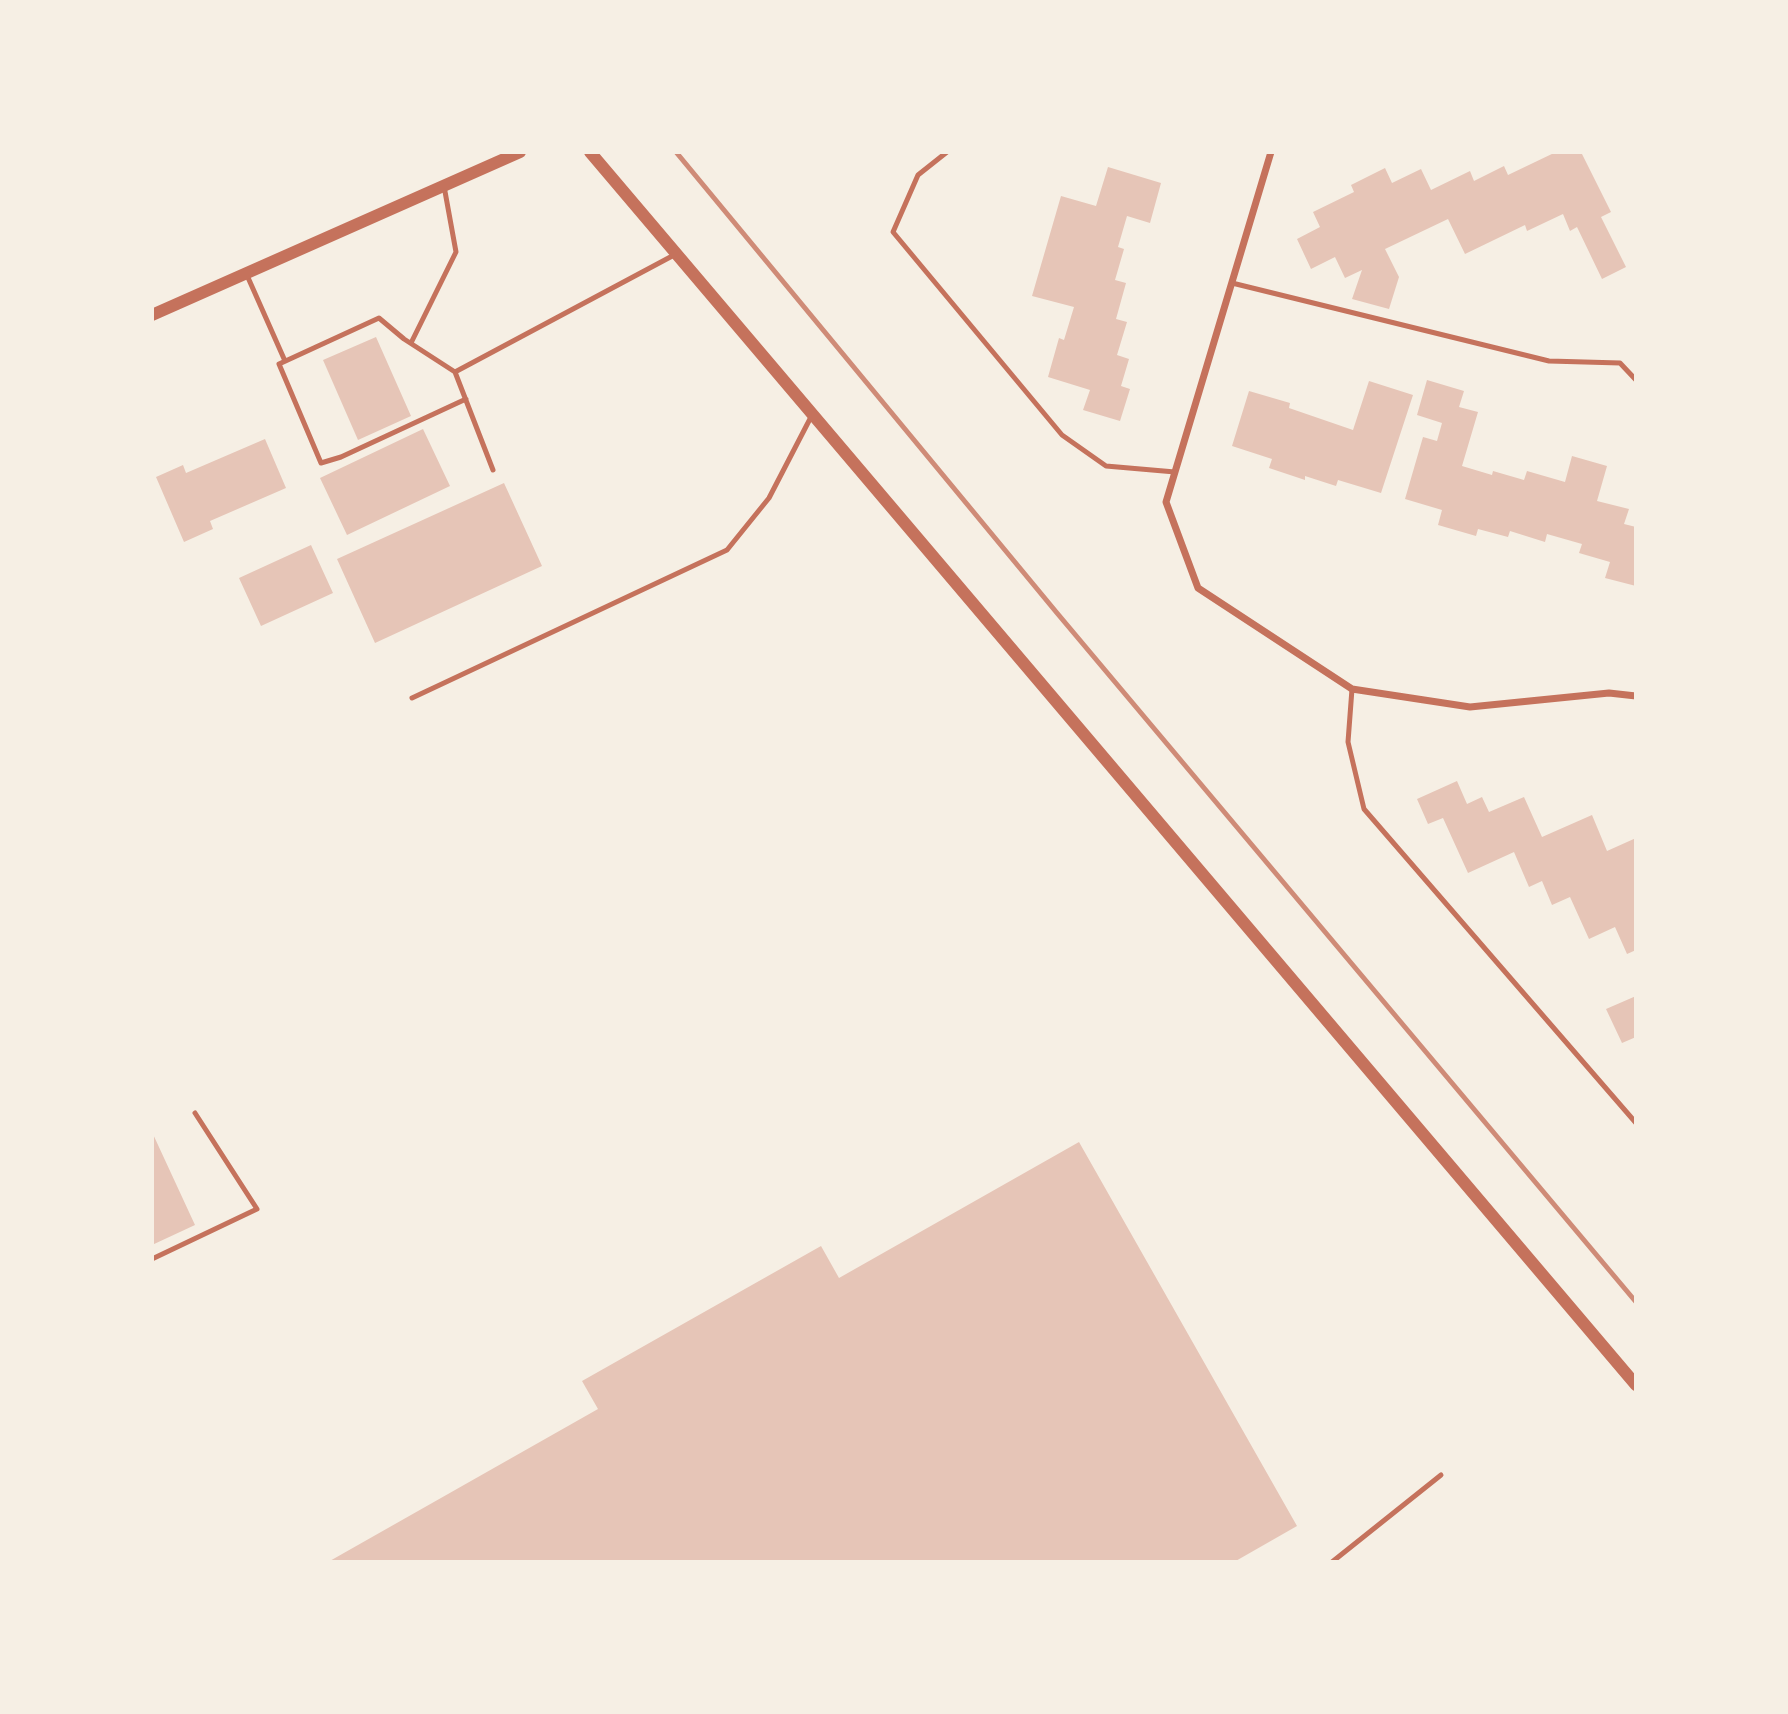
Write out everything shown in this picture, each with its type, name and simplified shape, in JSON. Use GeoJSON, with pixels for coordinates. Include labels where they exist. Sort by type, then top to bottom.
{"type":"FeatureCollection","features":[{"type":"Feature","properties":{"kind":"street"},"geometry":{"type":"LineString","coordinates":[[152,315],[520,152]]}},
{"type":"Feature","properties":{"kind":"street"},"geometry":{"type":"LineString","coordinates":[[590,152],[1636,1385]]}},
{"type":"Feature","properties":{"kind":"street"},"geometry":{"type":"LineString","coordinates":[[1271,152],[1166,502],[1198,588],[1352,689],[1470,707],[1609,693],[1636,696]]}},
{"type":"Feature","properties":{"kind":"lane"},"geometry":{"type":"LineString","coordinates":[[947,152],[918,175],[894,232],[1062,435],[1106,466],[1175,472]]}},
{"type":"Feature","properties":{"kind":"lane"},"geometry":{"type":"LineString","coordinates":[[411,343],[456,252],[444,186]]}},
{"type":"Feature","properties":{"kind":"lane"},"geometry":{"type":"LineString","coordinates":[[455,372],[676,254]]}},
{"type":"Feature","properties":{"kind":"lane"},"geometry":{"type":"LineString","coordinates":[[246,273],[285,361]]}},
{"type":"Feature","properties":{"kind":"lane"},"geometry":{"type":"LineString","coordinates":[[1232,283],[1549,361],[1620,363],[1636,380]]}},
{"type":"Feature","properties":{"kind":"lane"},"geometry":{"type":"LineString","coordinates":[[466,399],[341,457],[321,463],[279,364],[379,318],[455,372],[466,399],[493,470]]}},
{"type":"Feature","properties":{"kind":"lane"},"geometry":{"type":"LineString","coordinates":[[412,698],[727,550],[769,498],[812,415]]}},
{"type":"Feature","properties":{"kind":"lane"},"geometry":{"type":"LineString","coordinates":[[1352,689],[1348,742],[1364,809],[1636,1123]]}},
{"type":"Feature","properties":{"kind":"lane"},"geometry":{"type":"LineString","coordinates":[[152,1259],[257,1209],[195,1113]]}},
{"type":"Feature","properties":{"kind":"lane"},"geometry":{"type":"LineString","coordinates":[[1332,1562],[1441,1475]]}},
{"type":"Feature","properties":{"kind":"building"},"geometry":{"type":"Polygon","coordinates":[[[1556,152],[1581,152],[1611,212],[1601,217],[1626,267],[1602,279],[1577,227],[1570,231],[1563,214],[1527,231],[1525,225],[1465,254],[1448,219],[1385,249],[1399,277],[1389,309],[1352,299],[1362,270],[1345,278],[1335,257],[1311,269],[1297,239],[1320,227],[1313,212],[1354,192],[1351,185],[1385,168],[1392,183],[1421,169],[1431,190],[1470,171],[1474,181],[1504,166],[1508,175],[1556,152]]]}},
{"type":"Feature","properties":{"kind":"building"},"geometry":{"type":"Polygon","coordinates":[[[1108,167],[1161,183],[1150,223],[1127,216],[1118,247],[1124,249],[1115,280],[1126,283],[1116,319],[1127,322],[1117,355],[1129,359],[1121,386],[1130,389],[1120,421],[1083,410],[1090,390],[1048,377],[1059,338],[1064,340],[1074,307],[1032,296],[1061,196],[1096,206],[1108,167]]]}},
{"type":"Feature","properties":{"kind":"building"},"geometry":{"type":"Polygon","coordinates":[[[376,337],[411,416],[358,440],[323,360],[376,337]]]}},
{"type":"Feature","properties":{"kind":"building"},"geometry":{"type":"Polygon","coordinates":[[[1427,380],[1464,391],[1459,407],[1478,412],[1462,466],[1492,475],[1493,471],[1524,480],[1527,471],[1565,482],[1572,456],[1607,466],[1597,501],[1629,509],[1624,524],[1636,527],[1636,586],[1605,578],[1610,562],[1579,553],[1582,544],[1547,534],[1545,542],[1510,531],[1508,537],[1478,529],[1476,536],[1438,525],[1442,510],[1405,499],[1423,437],[1437,441],[1442,423],[1417,415],[1427,380]]]}},
{"type":"Feature","properties":{"kind":"building"},"geometry":{"type":"Polygon","coordinates":[[[1369,381],[1413,395],[1381,493],[1338,480],[1336,486],[1305,476],[1305,480],[1269,468],[1272,459],[1232,446],[1249,391],[1290,403],[1289,408],[1353,430],[1369,381]]]}},
{"type":"Feature","properties":{"kind":"building"},"geometry":{"type":"Polygon","coordinates":[[[423,429],[450,486],[347,535],[320,478],[423,429]]]}},
{"type":"Feature","properties":{"kind":"building"},"geometry":{"type":"Polygon","coordinates":[[[265,439],[286,488],[210,521],[213,529],[184,542],[156,477],[183,465],[186,473],[265,439]]]}},
{"type":"Feature","properties":{"kind":"building"},"geometry":{"type":"Polygon","coordinates":[[[504,483],[542,566],[375,643],[337,559],[504,483]]]}},
{"type":"Feature","properties":{"kind":"building"},"geometry":{"type":"Polygon","coordinates":[[[311,545],[333,593],[261,626],[239,578],[311,545]]]}},
{"type":"Feature","properties":{"kind":"building"},"geometry":{"type":"Polygon","coordinates":[[[1457,781],[1467,804],[1482,797],[1489,812],[1524,797],[1542,837],[1592,815],[1607,851],[1636,838],[1636,950],[1627,954],[1615,927],[1589,939],[1570,897],[1552,905],[1542,881],[1529,887],[1514,852],[1468,873],[1443,818],[1428,824],[1417,799],[1457,781]]]}},
{"type":"Feature","properties":{"kind":"building"},"geometry":{"type":"Polygon","coordinates":[[[1636,996],[1636,1037],[1622,1043],[1606,1009],[1636,996]]]}},
{"type":"Feature","properties":{"kind":"building"},"geometry":{"type":"Polygon","coordinates":[[[152,1132],[195,1225],[152,1245],[152,1132]]]}},
{"type":"Feature","properties":{"kind":"building"},"geometry":{"type":"Polygon","coordinates":[[[1079,1142],[1297,1526],[1234,1562],[328,1562],[598,1409],[582,1381],[821,1246],[839,1278],[1079,1142]]]}},
{"type":"Feature","properties":{"kind":"railway"},"geometry":{"type":"LineString","coordinates":[[676,152],[1057,613],[1636,1302]]}}]}
